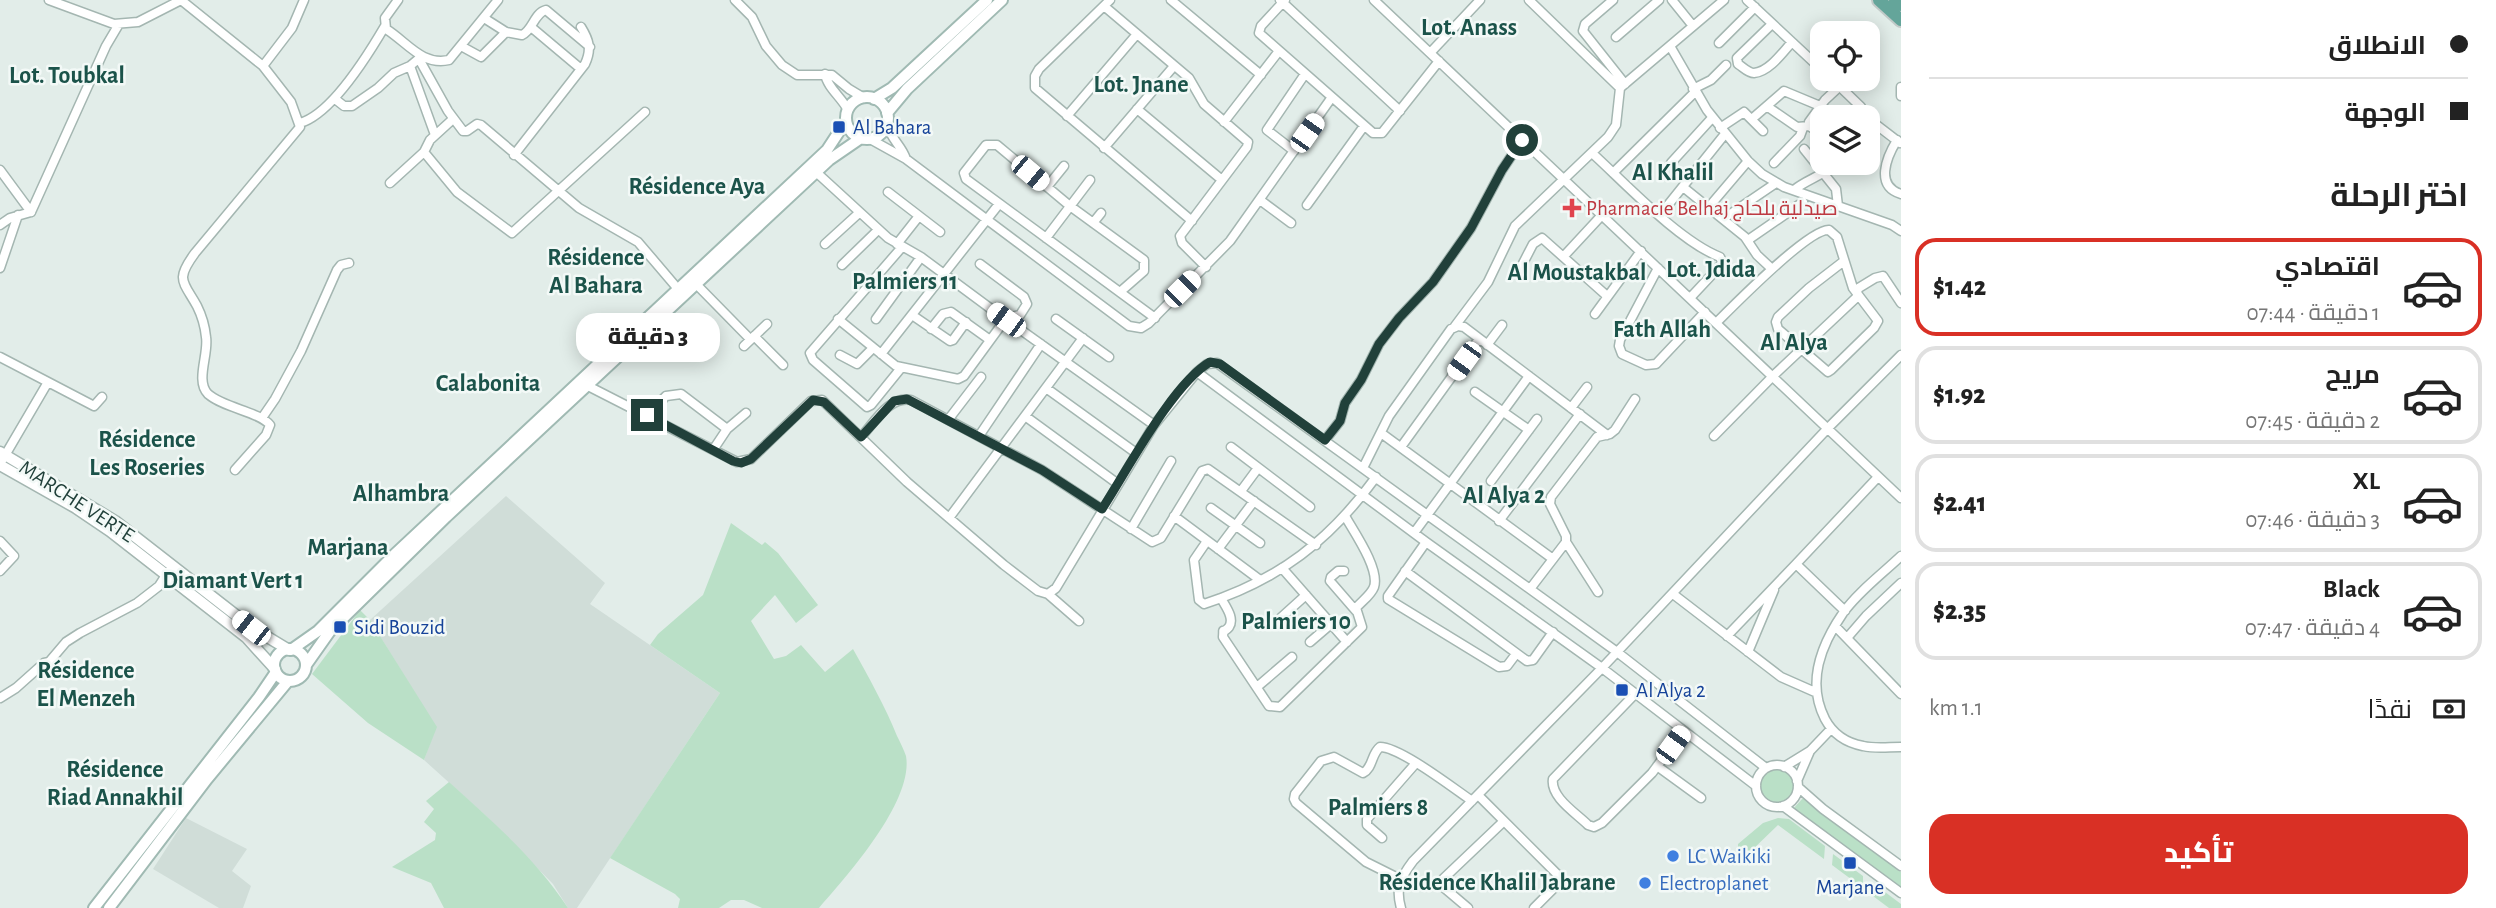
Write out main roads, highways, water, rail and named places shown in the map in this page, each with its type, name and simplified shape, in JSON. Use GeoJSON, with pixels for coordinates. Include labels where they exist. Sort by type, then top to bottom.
{"type":"FeatureCollection","features":[{"type":"Feature","properties":{"kind":"main road"},"geometry":{"type":"LineString","coordinates":[[94,908],[259,697],[275,670],[275,661],[279,654],[290,650],[318,631],[394,555],[827,150],[854,102],[892,88],[987,0]]}},
{"type":"Feature","properties":{"kind":"main road"},"geometry":{"type":"LineString","coordinates":[[110,908],[207,779],[288,681],[302,675],[323,639],[345,615],[446,517],[816,172],[839,152],[881,133],[887,117],[906,89],[1002,0]]}},
{"type":"Feature","properties":{"kind":"main road"},"geometry":{"type":"LineString","coordinates":[[1879,0],[1901,20]]}},
{"type":"Feature","properties":{"kind":"main road"},"geometry":{"type":"LineString","coordinates":[[1895,0],[1901,5]]}},
{"type":"Feature","properties":{"kind":"main road"},"geometry":{"type":"LineString","coordinates":[[869,98],[883,106],[887,117]]}},
{"type":"Feature","properties":{"kind":"main road"},"geometry":{"type":"LineString","coordinates":[[847,116],[853,134],[865,138]]}},
{"type":"Feature","properties":{"kind":"main road"},"geometry":{"type":"LineString","coordinates":[[290,650],[301,654],[306,665]]}},
{"type":"Feature","properties":{"kind":"main road"},"geometry":{"type":"LineString","coordinates":[[275,670],[281,678],[288,681]]}},
{"type":"Feature","properties":{"kind":"place","name":"Al Bahara"},"geometry":{"type":"Point","coordinates":[839,127]}},
{"type":"Feature","properties":{"kind":"place","name":"Pharmacie Belhaj صيدلية بلحاج"},"geometry":{"type":"Point","coordinates":[1572,208]}},
{"type":"Feature","properties":{"kind":"place","name":"Sidi Bouzid"},"geometry":{"type":"Point","coordinates":[340,627]}},
{"type":"Feature","properties":{"kind":"place","name":"Al Alya 2"},"geometry":{"type":"Point","coordinates":[1622,690]}},
{"type":"Feature","properties":{"kind":"place","name":"LC Waikiki"},"geometry":{"type":"Point","coordinates":[1673,856]}},
{"type":"Feature","properties":{"kind":"place","name":"Marjane"},"geometry":{"type":"Point","coordinates":[1850,863]}},
{"type":"Feature","properties":{"kind":"place","name":"Electroplanet"},"geometry":{"type":"Point","coordinates":[1645,883]}},
{"type":"Feature","properties":{"kind":"district","name":"Lot. Anass"},"geometry":{"type":"Point","coordinates":[1469,27]}},
{"type":"Feature","properties":{"kind":"district","name":"Lot. Toubkal"},"geometry":{"type":"Point","coordinates":[67,75]}},
{"type":"Feature","properties":{"kind":"district","name":"Lot. Jnane"},"geometry":{"type":"Point","coordinates":[1141,84]}},
{"type":"Feature","properties":{"kind":"district","name":"Al Khalil"},"geometry":{"type":"Point","coordinates":[1673,172]}},
{"type":"Feature","properties":{"kind":"district","name":"Résidence Aya"},"geometry":{"type":"Point","coordinates":[697,186]}},
{"type":"Feature","properties":{"kind":"district","name":"Lot. Jdida"},"geometry":{"type":"Point","coordinates":[1711,269]}},
{"type":"Feature","properties":{"kind":"district","name":"Résidence Al Bahara"},"geometry":{"type":"Point","coordinates":[596,271]}},
{"type":"Feature","properties":{"kind":"district","name":"Al Moustakbal"},"geometry":{"type":"Point","coordinates":[1577,272]}},
{"type":"Feature","properties":{"kind":"district","name":"Palmiers 11"},"geometry":{"type":"Point","coordinates":[905,281]}},
{"type":"Feature","properties":{"kind":"district","name":"Fath Allah"},"geometry":{"type":"Point","coordinates":[1662,329]}},
{"type":"Feature","properties":{"kind":"district","name":"Al Alya"},"geometry":{"type":"Point","coordinates":[1794,342]}},
{"type":"Feature","properties":{"kind":"district","name":"Calabonita"},"geometry":{"type":"Point","coordinates":[488,383]}},
{"type":"Feature","properties":{"kind":"district","name":"Résidence Les Roseries"},"geometry":{"type":"Point","coordinates":[147,453]}},
{"type":"Feature","properties":{"kind":"district","name":"Alhambra"},"geometry":{"type":"Point","coordinates":[401,493]}},
{"type":"Feature","properties":{"kind":"district","name":"Al Alya 2"},"geometry":{"type":"Point","coordinates":[1504,495]}},
{"type":"Feature","properties":{"kind":"district","name":"Marjana"},"geometry":{"type":"Point","coordinates":[348,547]}},
{"type":"Feature","properties":{"kind":"district","name":"Diamant Vert 1"},"geometry":{"type":"Point","coordinates":[233,580]}},
{"type":"Feature","properties":{"kind":"district","name":"Palmiers 10"},"geometry":{"type":"Point","coordinates":[1296,621]}},
{"type":"Feature","properties":{"kind":"district","name":"Résidence El Menzeh"},"geometry":{"type":"Point","coordinates":[86,684]}},
{"type":"Feature","properties":{"kind":"district","name":"Résidence Riad Annakhil"},"geometry":{"type":"Point","coordinates":[115,783]}},
{"type":"Feature","properties":{"kind":"district","name":"Palmiers 8"},"geometry":{"type":"Point","coordinates":[1378,807]}},
{"type":"Feature","properties":{"kind":"district","name":"Résidence Khalil Jabrane"},"geometry":{"type":"Point","coordinates":[1497,882]}}]}
